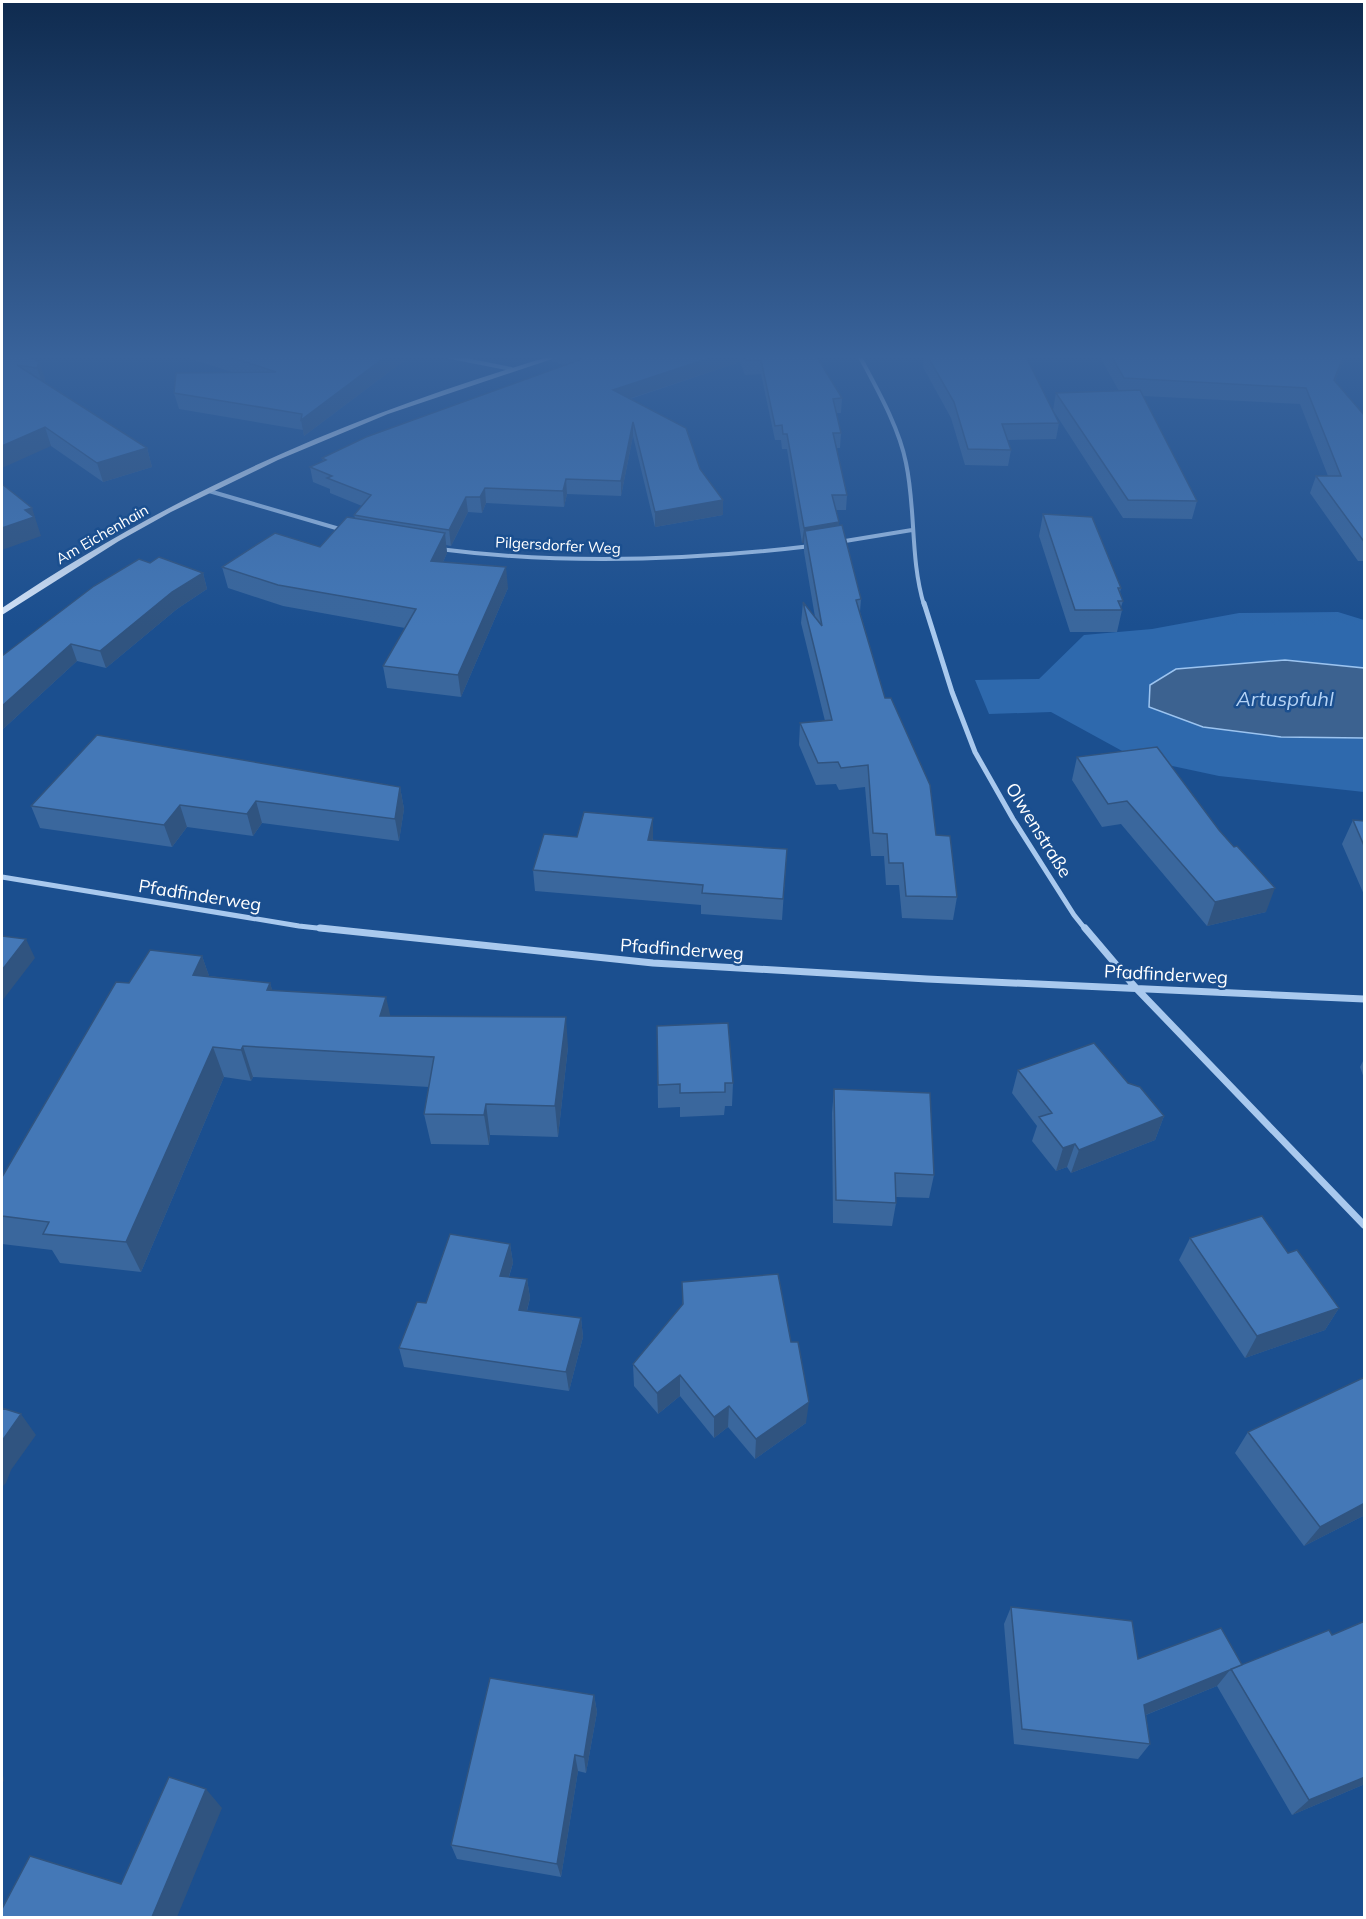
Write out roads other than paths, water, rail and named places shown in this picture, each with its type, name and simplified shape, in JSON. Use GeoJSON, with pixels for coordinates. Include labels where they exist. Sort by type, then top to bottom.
{"type":"FeatureCollection","features":[{"type":"Feature","properties":{"kind":"street","name":"Am Eichenhain"},"geometry":{"type":"LineString","coordinates":[[2,612],[117,539],[209,491],[306,447]]}},
{"type":"Feature","properties":{"kind":"street","name":"Olwenstraße"},"geometry":{"type":"LineString","coordinates":[[900,447],[906,462],[918,585],[952,692],[975,752],[1013,819],[1074,915],[1135,987],[1365,1224]]}},
{"type":"Feature","properties":{"kind":"street"},"geometry":{"type":"LineString","coordinates":[[209,491],[344,531]]}},
{"type":"Feature","properties":{"kind":"street"},"geometry":{"type":"LineString","coordinates":[[830,543],[912,530]]}},
{"type":"Feature","properties":{"kind":"street","name":"Pilgersdorfer Weg"},"geometry":{"type":"LineString","coordinates":[[434,548],[524,557],[646,560],[752,554],[821,544]]}},
{"type":"Feature","properties":{"kind":"street","name":"Pfadfinderweg"},"geometry":{"type":"LineString","coordinates":[[2,877],[299,926],[653,963],[927,979],[1365,999]]}},
{"type":"Feature","properties":{"kind":"water","name":"Artuspfuhl"},"geometry":{"type":"Polygon","coordinates":[[[1285,660],[1364,668],[1364,738],[1281,737],[1203,727],[1149,707],[1150,685],[1176,669],[1285,660]]]}}]}
